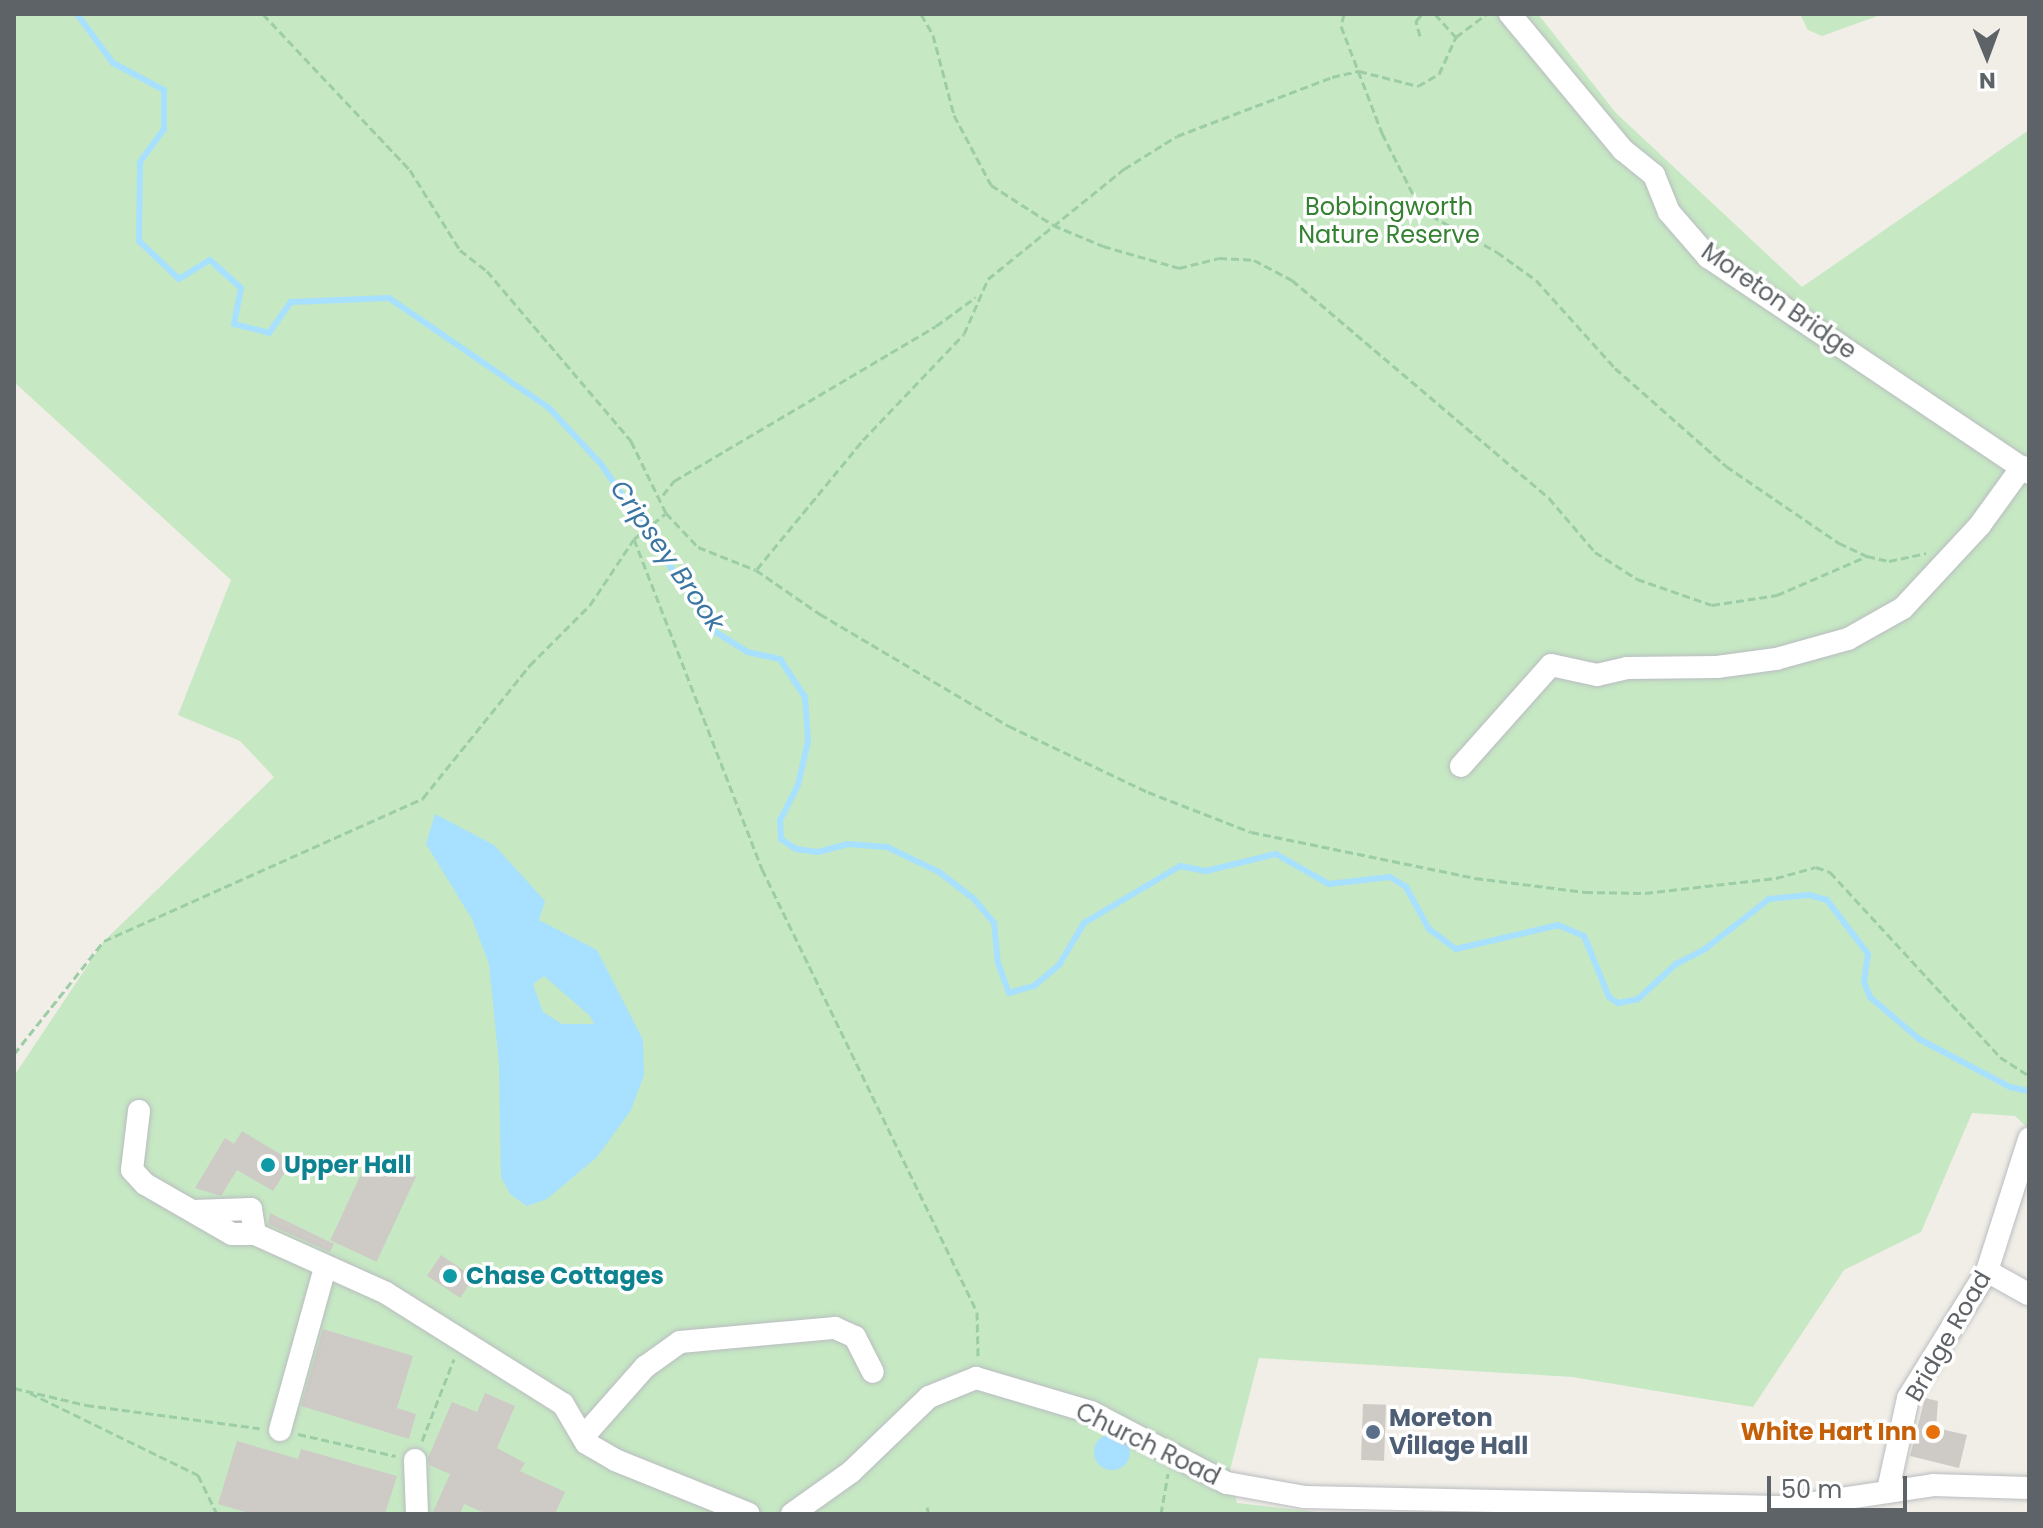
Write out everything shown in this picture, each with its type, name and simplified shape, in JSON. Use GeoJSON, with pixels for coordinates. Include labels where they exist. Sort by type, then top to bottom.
{"type":"FeatureCollection","features":[{"type":"Feature","properties":{"kind":"street","name":"Moreton Bridge"},"geometry":{"type":"LineString","coordinates":[[1510,14],[1623,150],[1654,175],[1669,212],[1708,257],[2026,470]]}},
{"type":"Feature","properties":{"kind":"street"},"geometry":{"type":"LineString","coordinates":[[1461,766],[1551,665],[1597,675],[1627,668],[1717,667],[1776,659],[1834,643],[1903,608],[2026,470]]}},
{"type":"Feature","properties":{"kind":"street"},"geometry":{"type":"LineString","coordinates":[[139,1111],[135,1176],[232,1234],[255,1234],[386,1293],[471,1351],[511,1368],[563,1404],[583,1437],[615,1460],[749,1514]]}},
{"type":"Feature","properties":{"kind":"street","name":"Bridge Road"},"geometry":{"type":"LineString","coordinates":[[1888,1490],[1908,1398],[1987,1271],[2029,1139]]}},
{"type":"Feature","properties":{"kind":"street"},"geometry":{"type":"LineString","coordinates":[[280,1430],[325,1268]]}},
{"type":"Feature","properties":{"kind":"street"},"geometry":{"type":"LineString","coordinates":[[1987,1271],[2028,1294]]}},
{"type":"Feature","properties":{"kind":"street"},"geometry":{"type":"LineString","coordinates":[[583,1437],[645,1367],[680,1342],[835,1328],[855,1337],[873,1372]]}},
{"type":"Feature","properties":{"kind":"street"},"geometry":{"type":"LineString","coordinates":[[792,1514],[851,1472],[929,1397],[976,1378]]}},
{"type":"Feature","properties":{"kind":"street","name":"Church Road"},"geometry":{"type":"LineString","coordinates":[[976,1378],[1091,1412],[1227,1483],[1304,1497],[1481,1508],[1787,1510],[1888,1490],[2029,1488]]}},
{"type":"Feature","properties":{"kind":"street"},"geometry":{"type":"LineString","coordinates":[[415,1460],[417,1514]]}},
{"type":"Feature","properties":{"kind":"path"},"geometry":{"type":"LineString","coordinates":[[263,14],[410,170],[460,250],[487,271],[631,441],[662,496],[666,513],[698,547],[756,570],[820,614],[1009,726],[1148,792],[1251,832],[1475,878],[1585,892],[1645,893],[1776,878],[1816,867],[1830,872],[1981,1038],[2029,1076]]}},
{"type":"Feature","properties":{"kind":"path"},"geometry":{"type":"LineString","coordinates":[[921,14],[933,35],[954,115],[977,164],[991,185],[1053,225],[1179,268],[1219,258],[1254,260],[1292,280],[1549,498],[1595,552],[1637,579],[1712,605],[1777,595],[1867,556]]}},
{"type":"Feature","properties":{"kind":"path"},"geometry":{"type":"LineString","coordinates":[[1344,14],[1341,26],[1392,157],[1421,210],[1497,252],[1536,280],[1615,368],[1726,466],[1839,543],[1867,556],[1889,561],[1960,546]]}},
{"type":"Feature","properties":{"kind":"path"},"geometry":{"type":"LineString","coordinates":[[1420,36],[1416,21],[1422,14]]}},
{"type":"Feature","properties":{"kind":"path"},"geometry":{"type":"LineString","coordinates":[[1435,14],[1456,37]]}},
{"type":"Feature","properties":{"kind":"path"},"geometry":{"type":"LineString","coordinates":[[756,570],[863,440],[964,334],[976,297],[988,279],[1124,169],[1177,136],[1279,95],[1359,71],[1418,86],[1439,74],[1456,37],[1486,14]]}},
{"type":"Feature","properties":{"kind":"path"},"geometry":{"type":"LineString","coordinates":[[662,496],[674,481],[936,326],[976,297]]}},
{"type":"Feature","properties":{"kind":"path"},"geometry":{"type":"LineString","coordinates":[[14,1054],[104,941],[423,798],[530,665],[590,605],[634,539],[666,513]]}},
{"type":"Feature","properties":{"kind":"path"},"geometry":{"type":"LineString","coordinates":[[634,539],[762,869],[977,1312],[976,1378]]}},
{"type":"Feature","properties":{"kind":"path"},"geometry":{"type":"LineString","coordinates":[[14,1388],[198,1475],[217,1514]]}},
{"type":"Feature","properties":{"kind":"path"},"geometry":{"type":"LineString","coordinates":[[1161,1514],[1171,1455]]}},
{"type":"Feature","properties":{"kind":"path"},"geometry":{"type":"LineString","coordinates":[[927,1507],[929,1514]]}},
{"type":"Feature","properties":{"kind":"green space","name":"Bobbingworth Nature Reserve"},"geometry":{"type":"Polygon","coordinates":[[[14,14],[1538,14],[1616,113],[1802,287],[2029,130],[2029,1129],[2015,1116],[1972,1113],[1921,1232],[1844,1270],[1753,1407],[1572,1377],[1259,1358],[1230,1470],[1237,1503],[1335,1514],[14,1514],[14,1076],[104,941],[274,777],[240,741],[178,715],[231,580],[14,382],[14,14]]]}},
{"type":"Feature","properties":{"kind":"green space"},"geometry":{"type":"Polygon","coordinates":[[[1800,14],[1883,14],[1822,36],[1808,30],[1800,14]]]}},
{"type":"Feature","properties":{"kind":"water"},"geometry":{"type":"Polygon","coordinates":[[[435,814],[494,845],[545,901],[539,920],[597,950],[643,1040],[644,1075],[631,1110],[597,1157],[547,1199],[527,1206],[510,1194],[501,1177],[499,1063],[489,964],[472,919],[426,844],[435,814]],[[544,976],[533,984],[543,1012],[562,1024],[594,1024],[590,1016],[544,976]]]}},
{"type":"Feature","properties":{"kind":"water"},"geometry":{"type":"Polygon","coordinates":[[[1112,1434],[1125,1439],[1130,1452],[1125,1465],[1112,1470],[1099,1465],[1094,1452],[1099,1439],[1112,1434]]]}},
{"type":"Feature","properties":{"kind":"building","name":"Upper Hall"},"geometry":{"type":"Polygon","coordinates":[[[242,1131],[292,1161],[273,1191],[237,1170],[221,1196],[195,1188],[225,1138],[234,1144],[242,1131]]]}},
{"type":"Feature","properties":{"kind":"building"},"geometry":{"type":"Polygon","coordinates":[[[370,1155],[416,1177],[376,1262],[330,1240],[370,1155]]]}},
{"type":"Feature","properties":{"kind":"building"},"geometry":{"type":"Polygon","coordinates":[[[270,1213],[334,1244],[330,1252],[268,1224],[270,1213]]]}},
{"type":"Feature","properties":{"kind":"building","name":"Chase Cottages"},"geometry":{"type":"Polygon","coordinates":[[[441,1255],[474,1277],[460,1298],[427,1276],[441,1255]]]}},
{"type":"Feature","properties":{"kind":"building"},"geometry":{"type":"Polygon","coordinates":[[[323,1329],[413,1356],[397,1408],[416,1414],[409,1439],[301,1406],[323,1329]]]}},
{"type":"Feature","properties":{"kind":"building"},"geometry":{"type":"Polygon","coordinates":[[[485,1393],[515,1406],[497,1448],[525,1463],[520,1471],[565,1492],[555,1514],[487,1514],[464,1504],[460,1514],[432,1514],[450,1474],[429,1465],[428,1458],[452,1402],[477,1412],[485,1393]]]}},
{"type":"Feature","properties":{"kind":"building","name":"White Hart Inn"},"geometry":{"type":"Polygon","coordinates":[[[1925,1398],[1938,1401],[1936,1428],[1967,1435],[1959,1468],[1910,1456],[1925,1398]]]}},
{"type":"Feature","properties":{"kind":"building","name":"Moreton Village Hall"},"geometry":{"type":"Polygon","coordinates":[[[1363,1404],[1386,1405],[1384,1461],[1361,1460],[1363,1404]]]}},
{"type":"Feature","properties":{"kind":"building"},"geometry":{"type":"Polygon","coordinates":[[[237,1441],[298,1459],[301,1449],[397,1476],[385,1514],[252,1514],[218,1504],[237,1441]]]}},
{"type":"Feature","properties":{"kind":"waterway","name":"Cripsey Brook"},"geometry":{"type":"LineString","coordinates":[[77,14],[113,63],[164,90],[164,129],[140,162],[139,241],[179,279],[210,260],[241,288],[234,324],[269,333],[291,302],[389,298],[549,408],[601,464],[714,631],[747,652],[780,659],[805,697],[808,741],[798,785],[780,820],[781,839],[796,849],[818,852],[847,844],[887,847],[939,872],[974,899],[994,923],[998,963],[1009,993],[1034,986],[1059,965],[1084,923],[1180,866],[1206,871],[1276,854],[1329,884],[1390,877],[1406,887],[1429,929],[1456,949],[1558,925],[1584,936],[1609,997],[1618,1003],[1638,999],[1676,964],[1705,949],[1769,899],[1809,895],[1827,900],[1868,954],[1864,982],[1870,997],[1919,1039],[2010,1087],[2029,1091]]}},
{"type":"Feature","properties":{"kind":"place","name":"Upper Hall"},"geometry":{"type":"Point","coordinates":[268,1165]}},
{"type":"Feature","properties":{"kind":"place","name":"Chase Cottages"},"geometry":{"type":"Point","coordinates":[450,1276]}},
{"type":"Feature","properties":{"kind":"place","name":"Moreton Village Hall"},"geometry":{"type":"Point","coordinates":[1373,1432]}},
{"type":"Feature","properties":{"kind":"place","name":"White Hart Inn"},"geometry":{"type":"Point","coordinates":[1933,1432]}}]}
